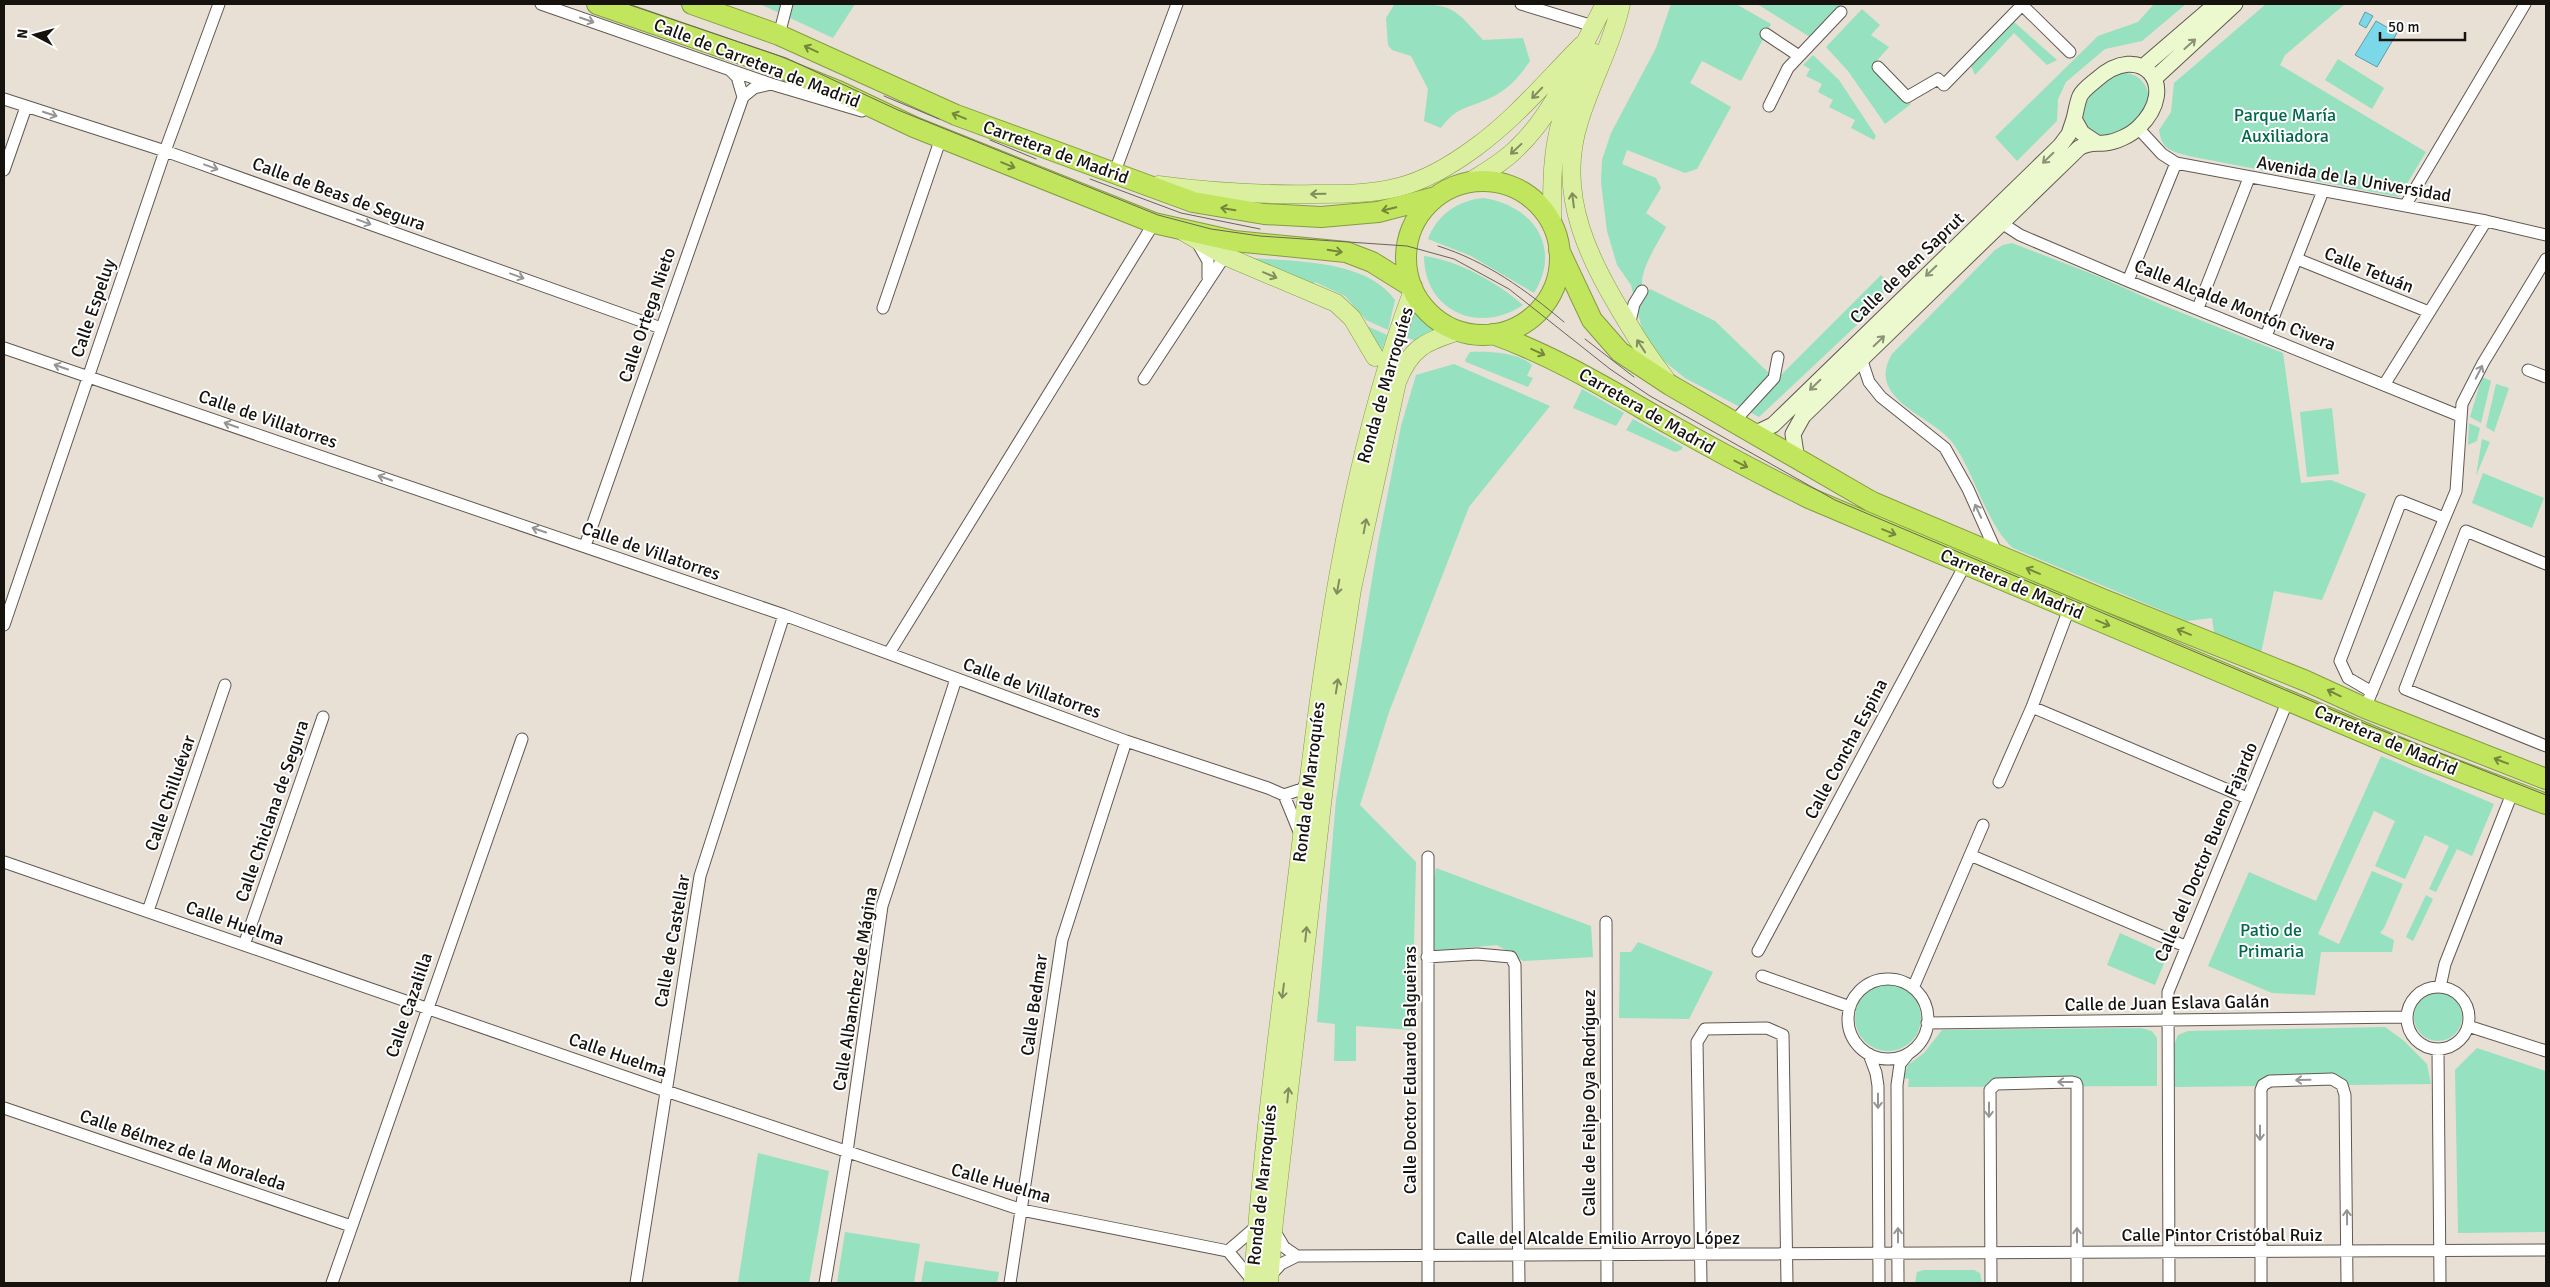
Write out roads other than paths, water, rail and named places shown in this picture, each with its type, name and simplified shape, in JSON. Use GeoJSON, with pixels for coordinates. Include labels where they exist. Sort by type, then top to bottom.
{"type":"FeatureCollection","features":[{"type":"Feature","properties":{"kind":"highway","name":"Calle de Carretera de Madrid"},"geometry":{"type":"LineString","coordinates":[[597,4],[776,66],[838,91],[914,127]]}},
{"type":"Feature","properties":{"kind":"highway","name":"Carretera de Madrid"},"geometry":{"type":"LineString","coordinates":[[692,4],[711,8],[779,35],[956,115],[1193,202],[1227,209],[1321,217],[1378,212],[1436,197]]}},
{"type":"Feature","properties":{"kind":"highway","name":"Carretera de Madrid"},"geometry":{"type":"LineString","coordinates":[[914,127],[1154,222],[1230,249],[1346,252],[1372,262],[1412,289]]}},
{"type":"Feature","properties":{"kind":"highway"},"geometry":{"type":"LineString","coordinates":[[1488,181],[1515,188],[1537,203],[1552,226],[1559,250],[1556,279],[1543,305],[1521,324],[1493,334],[1459,331],[1434,317],[1412,289],[1406,260],[1409,239],[1419,216],[1436,197],[1454,187],[1468,183],[1488,181]]}},
{"type":"Feature","properties":{"kind":"highway","name":"Carretera de Madrid"},"geometry":{"type":"LineString","coordinates":[[1559,250],[1592,320],[1610,343],[1638,364],[1670,384],[1797,460],[1872,502],[1998,556],[2306,681],[2368,700],[2546,779]]}},
{"type":"Feature","properties":{"kind":"highway","name":"Carretera de Madrid"},"geometry":{"type":"LineString","coordinates":[[1493,334],[1578,371],[1734,461],[1809,498],[1966,563],[2069,610],[2419,756],[2546,804]]}},
{"type":"Feature","properties":{"kind":"main road"},"geometry":{"type":"LineString","coordinates":[[1468,183],[1506,158],[1530,135],[1556,96],[1605,4]]}},
{"type":"Feature","properties":{"kind":"main road"},"geometry":{"type":"LineString","coordinates":[[1552,226],[1553,161],[1563,116],[1621,4]]}},
{"type":"Feature","properties":{"kind":"main road"},"geometry":{"type":"LineString","coordinates":[[1621,4],[1616,25],[1578,123],[1572,149],[1570,182],[1574,211],[1583,238],[1614,302],[1652,362],[1670,384]]}},
{"type":"Feature","properties":{"kind":"main road"},"geometry":{"type":"LineString","coordinates":[[1135,182],[1239,193],[1292,195],[1375,192],[1400,187],[1450,165],[1476,147],[1524,106],[1582,45]]}},
{"type":"Feature","properties":{"kind":"main road"},"geometry":{"type":"LineString","coordinates":[[1230,249],[1336,304],[1352,318],[1375,357]]}},
{"type":"Feature","properties":{"kind":"main road","name":"Ronda de Marroquíes"},"geometry":{"type":"LineString","coordinates":[[1261,1281],[1302,838],[1324,666],[1348,527],[1381,386],[1412,289]]}},
{"type":"Feature","properties":{"kind":"main road","name":"Ronda de Marroquíes"},"geometry":{"type":"LineString","coordinates":[[1266,1226],[1331,726],[1366,521],[1397,382],[1404,364],[1410,355],[1431,340],[1459,331]]}},
{"type":"Feature","properties":{"kind":"street","name":"Calle Espeluy"},"geometry":{"type":"LineString","coordinates":[[4,625],[8,600],[88,376],[165,151],[219,4]]}},
{"type":"Feature","properties":{"kind":"street"},"geometry":{"type":"LineString","coordinates":[[541,4],[770,84],[914,127]]}},
{"type":"Feature","properties":{"kind":"street"},"geometry":{"type":"LineString","coordinates":[[779,35],[787,4]]}},
{"type":"Feature","properties":{"kind":"street"},"geometry":{"type":"LineString","coordinates":[[1114,174],[1177,4]]}},
{"type":"Feature","properties":{"kind":"street"},"geometry":{"type":"LineString","coordinates":[[1522,4],[1593,26]]}},
{"type":"Feature","properties":{"kind":"street"},"geometry":{"type":"LineString","coordinates":[[1878,68],[1908,97],[1938,79],[1944,85],[2022,4],[2070,52]]}},
{"type":"Feature","properties":{"kind":"street"},"geometry":{"type":"LineString","coordinates":[[2144,66],[2216,4]]}},
{"type":"Feature","properties":{"kind":"street"},"geometry":{"type":"LineString","coordinates":[[2155,78],[2235,4]]}},
{"type":"Feature","properties":{"kind":"street"},"geometry":{"type":"LineString","coordinates":[[2405,206],[2525,4]]}},
{"type":"Feature","properties":{"kind":"street"},"geometry":{"type":"LineString","coordinates":[[1769,106],[1788,68],[1845,8]]}},
{"type":"Feature","properties":{"kind":"street"},"geometry":{"type":"LineString","coordinates":[[1766,34],[1799,56]]}},
{"type":"Feature","properties":{"kind":"street"},"geometry":{"type":"LineString","coordinates":[[2129,63],[2144,66],[2155,78],[2158,87],[2155,104],[2138,128],[2116,140],[2097,143],[2082,133],[2074,119],[2080,96],[2107,69],[2129,63]]}},
{"type":"Feature","properties":{"kind":"street"},"geometry":{"type":"LineString","coordinates":[[730,70],[737,77],[743,96],[754,88],[770,84]]}},
{"type":"Feature","properties":{"kind":"street","name":"Calle Ortega Nieto"},"geometry":{"type":"LineString","coordinates":[[585,546],[743,96]]}},
{"type":"Feature","properties":{"kind":"street","name":"Calle de Beas de Segura"},"geometry":{"type":"LineString","coordinates":[[4,99],[165,151],[661,328]]}},
{"type":"Feature","properties":{"kind":"street"},"geometry":{"type":"LineString","coordinates":[[4,170],[26,107]]}},
{"type":"Feature","properties":{"kind":"street","name":"Calle de Ben Saprut"},"geometry":{"type":"LineString","coordinates":[[1754,434],[1773,425],[2060,146],[2069,134],[2074,119]]}},
{"type":"Feature","properties":{"kind":"street","name":"Avenida de la Universidad"},"geometry":{"type":"LineString","coordinates":[[2138,128],[2162,154],[2176,163],[2486,221],[2546,235]]}},
{"type":"Feature","properties":{"kind":"street"},"geometry":{"type":"LineString","coordinates":[[883,308],[941,138]]}},
{"type":"Feature","properties":{"kind":"street","name":"Calle de Ben Saprut"},"geometry":{"type":"LineString","coordinates":[[1797,460],[1793,437],[1796,425],[1861,358],[2000,222],[2079,148],[2085,144],[2097,143]]}},
{"type":"Feature","properties":{"kind":"street"},"geometry":{"type":"LineString","coordinates":[[2128,281],[2176,163]]}},
{"type":"Feature","properties":{"kind":"street"},"geometry":{"type":"LineString","coordinates":[[2198,308],[2249,178]]}},
{"type":"Feature","properties":{"kind":"street"},"geometry":{"type":"LineString","coordinates":[[2266,336],[2323,191]]}},
{"type":"Feature","properties":{"kind":"street"},"geometry":{"type":"LineString","coordinates":[[2384,385],[2486,221]]}},
{"type":"Feature","properties":{"kind":"street"},"geometry":{"type":"LineString","coordinates":[[889,654],[1154,222]]}},
{"type":"Feature","properties":{"kind":"street","name":"Calle Alcalde Montón Civera"},"geometry":{"type":"LineString","coordinates":[[2000,222],[2020,235],[2128,281],[2460,416]]}},
{"type":"Feature","properties":{"kind":"street"},"geometry":{"type":"LineString","coordinates":[[1188,235],[1208,261],[1208,278]]}},
{"type":"Feature","properties":{"kind":"street"},"geometry":{"type":"LineString","coordinates":[[1144,379],[1208,278],[1230,249]]}},
{"type":"Feature","properties":{"kind":"street","name":"Calle Tetuán"},"geometry":{"type":"LineString","coordinates":[[2297,259],[2428,312]]}},
{"type":"Feature","properties":{"kind":"street"},"geometry":{"type":"LineString","coordinates":[[2444,518],[2401,501],[2340,661],[2348,678],[2368,700],[2456,491],[2462,404],[2484,362],[2546,259]]}},
{"type":"Feature","properties":{"kind":"street"},"geometry":{"type":"LineString","coordinates":[[1614,302],[1623,303],[1642,291],[1634,304],[1629,326]]}},
{"type":"Feature","properties":{"kind":"street","name":"Calle de Villatorres"},"geometry":{"type":"LineString","coordinates":[[4,348],[784,615],[1126,741],[1284,795]]}},
{"type":"Feature","properties":{"kind":"street"},"geometry":{"type":"LineString","coordinates":[[1740,415],[1774,378],[1778,356]]}},
{"type":"Feature","properties":{"kind":"street"},"geometry":{"type":"LineString","coordinates":[[1375,357],[1381,386]]}},
{"type":"Feature","properties":{"kind":"street"},"geometry":{"type":"LineString","coordinates":[[1861,358],[1869,382],[1881,397],[1945,448],[1968,489],[1998,556]]}},
{"type":"Feature","properties":{"kind":"street"},"geometry":{"type":"LineString","coordinates":[[2528,370],[2546,377]]}},
{"type":"Feature","properties":{"kind":"street"},"geometry":{"type":"LineString","coordinates":[[2546,564],[2466,531],[2405,689],[2546,746]]}},
{"type":"Feature","properties":{"kind":"street","name":"Calle Concha Espina"},"geometry":{"type":"LineString","coordinates":[[1758,951],[1966,563]]}},
{"type":"Feature","properties":{"kind":"street"},"geometry":{"type":"LineString","coordinates":[[1999,782],[2032,707],[2069,610]]}},
{"type":"Feature","properties":{"kind":"street","name":"Calle de Castellar"},"geometry":{"type":"LineString","coordinates":[[636,1283],[700,876],[784,615]]}},
{"type":"Feature","properties":{"kind":"street","name":"Calle Albanchez de Mágina"},"geometry":{"type":"LineString","coordinates":[[825,1283],[847,1152],[882,906],[956,679]]}},
{"type":"Feature","properties":{"kind":"street","name":"Calle Chilluévar"},"geometry":{"type":"LineString","coordinates":[[148,911],[225,686]]}},
{"type":"Feature","properties":{"kind":"street","name":"Calle del Doctor Bueno Fajardo"},"geometry":{"type":"LineString","coordinates":[[2169,1283],[2166,1021],[2168,992],[2185,946],[2288,700]]}},
{"type":"Feature","properties":{"kind":"street"},"geometry":{"type":"LineString","coordinates":[[2032,707],[2247,798]]}},
{"type":"Feature","properties":{"kind":"street","name":"Calle Chiclana de Segura"},"geometry":{"type":"LineString","coordinates":[[244,945],[323,717]]}},
{"type":"Feature","properties":{"kind":"street","name":"Calle Cazalilla"},"geometry":{"type":"LineString","coordinates":[[332,1283],[522,739]]}},
{"type":"Feature","properties":{"kind":"street","name":"Calle Bedmar"},"geometry":{"type":"LineString","coordinates":[[1010,1283],[1062,940],[1126,741]]}},
{"type":"Feature","properties":{"kind":"street"},"geometry":{"type":"LineString","coordinates":[[1302,838],[1284,795],[1302,789],[1310,775]]}},
{"type":"Feature","properties":{"kind":"street"},"geometry":{"type":"LineString","coordinates":[[2440,987],[2445,964],[2513,791]]}},
{"type":"Feature","properties":{"kind":"street"},"geometry":{"type":"LineString","coordinates":[[1913,988],[1983,825]]}},
{"type":"Feature","properties":{"kind":"street"},"geometry":{"type":"LineString","coordinates":[[1970,855],[2185,946]]}},
{"type":"Feature","properties":{"kind":"street","name":"Calle Doctor Eduardo Balgueiras"},"geometry":{"type":"LineString","coordinates":[[1428,857],[1428,1283]]}},
{"type":"Feature","properties":{"kind":"street","name":"Calle Huelma"},"geometry":{"type":"LineString","coordinates":[[4,862],[666,1091],[1022,1210],[1228,1251]]}},
{"type":"Feature","properties":{"kind":"street","name":"Calle de Felipe Oya Rodríguez"},"geometry":{"type":"LineString","coordinates":[[1606,922],[1608,1283]]}},
{"type":"Feature","properties":{"kind":"street"},"geometry":{"type":"LineString","coordinates":[[1427,957],[1511,957],[1515,965],[1519,1283]]}},
{"type":"Feature","properties":{"kind":"street"},"geometry":{"type":"LineString","coordinates":[[1762,976],[1850,1007]]}},
{"type":"Feature","properties":{"kind":"street"},"geometry":{"type":"LineString","coordinates":[[1879,1283],[1878,1086],[1876,1073],[1869,1054],[1856,1042],[1851,1034],[1848,1016],[1850,1007],[1861,989],[1873,982],[1894,979],[1913,988],[1924,1004],[1927,1023],[1922,1039],[1900,1064],[1897,1085],[1898,1283]]}},
{"type":"Feature","properties":{"kind":"street"},"geometry":{"type":"LineString","coordinates":[[2440,987],[2449,988],[2463,1000],[2469,1017],[2468,1026],[2457,1043],[2438,1050],[2428,1048],[2415,1040],[2407,1027],[2406,1017],[2409,1004],[2417,994],[2428,988],[2440,987]]}},
{"type":"Feature","properties":{"kind":"street","name":"Calle de Juan Eslava Galán"},"geometry":{"type":"LineString","coordinates":[[1927,1023],[2406,1017]]}},
{"type":"Feature","properties":{"kind":"street"},"geometry":{"type":"LineString","coordinates":[[2468,1026],[2546,1051]]}},
{"type":"Feature","properties":{"kind":"street"},"geometry":{"type":"LineString","coordinates":[[1701,1283],[1697,1042],[1705,1028],[1767,1028],[1783,1035],[1787,1283]]}},
{"type":"Feature","properties":{"kind":"street"},"geometry":{"type":"LineString","coordinates":[[2438,1050],[2440,1283]]}},
{"type":"Feature","properties":{"kind":"street"},"geometry":{"type":"LineString","coordinates":[[1869,1054],[1885,1058],[1902,1056],[1910,1052]]}},
{"type":"Feature","properties":{"kind":"street"},"geometry":{"type":"LineString","coordinates":[[2261,1283],[2260,1096],[2263,1085],[2270,1081],[2332,1079],[2342,1085],[2345,1094],[2347,1283]]}},
{"type":"Feature","properties":{"kind":"street"},"geometry":{"type":"LineString","coordinates":[[1991,1283],[1990,1090],[1996,1084],[2072,1082],[2076,1083],[2077,1086],[2077,1283]]}},
{"type":"Feature","properties":{"kind":"street","name":"Calle Bélmez de la Moraleda"},"geometry":{"type":"LineString","coordinates":[[4,1108],[351,1226]]}},
{"type":"Feature","properties":{"kind":"street"},"geometry":{"type":"LineString","coordinates":[[1266,1226],[1284,1247],[1297,1256],[1281,1264],[1261,1281],[1228,1251],[1266,1226]]}},
{"type":"Feature","properties":{"kind":"street","name":"Calle Pintor Cristóbal Ruiz"},"geometry":{"type":"LineString","coordinates":[[1898,1254],[2546,1250]]}},
{"type":"Feature","properties":{"kind":"street","name":"Calle del Alcalde Emilio Arroyo López"},"geometry":{"type":"LineString","coordinates":[[1297,1256],[1898,1254]]}},
{"type":"Feature","properties":{"kind":"water"},"geometry":{"type":"Polygon","coordinates":[[[2365,12],[2373,16],[2366,28],[2359,24],[2365,12]]]}},
{"type":"Feature","properties":{"kind":"water"},"geometry":{"type":"Polygon","coordinates":[[[2376,21],[2397,33],[2377,67],[2355,55],[2376,21]]]}},
{"type":"Feature","properties":{"kind":"tram line"},"geometry":{"type":"LineString","coordinates":[[627,4],[786,58],[898,110],[1158,215],[1211,229],[1260,236],[1407,246],[1454,259],[1509,289],[1610,369],[1650,396],[1835,500],[2373,727],[2546,795]]}},
{"type":"Feature","properties":{"kind":"tram line"},"geometry":{"type":"LineString","coordinates":[[884,96],[939,119]]}},
{"type":"Feature","properties":{"kind":"tram line"},"geometry":{"type":"LineString","coordinates":[[990,140],[1036,159]]}},
{"type":"Feature","properties":{"kind":"tram line"},"geometry":{"type":"LineString","coordinates":[[1090,179],[1181,213],[1260,229]]}},
{"type":"Feature","properties":{"kind":"tram line"},"geometry":{"type":"LineString","coordinates":[[1438,246],[1456,252],[1489,268],[1520,288],[1564,322]]}},
{"type":"Feature","properties":{"kind":"tram line"},"geometry":{"type":"LineString","coordinates":[[1585,339],[1634,377]]}},
{"type":"Feature","properties":{"kind":"park label","name":"Parque María Auxiliadora"},"geometry":{"type":"Point","coordinates":[2285,125]}},
{"type":"Feature","properties":{"kind":"park label","name":"Patio de Primaria"},"geometry":{"type":"Point","coordinates":[2271,940]}}]}
